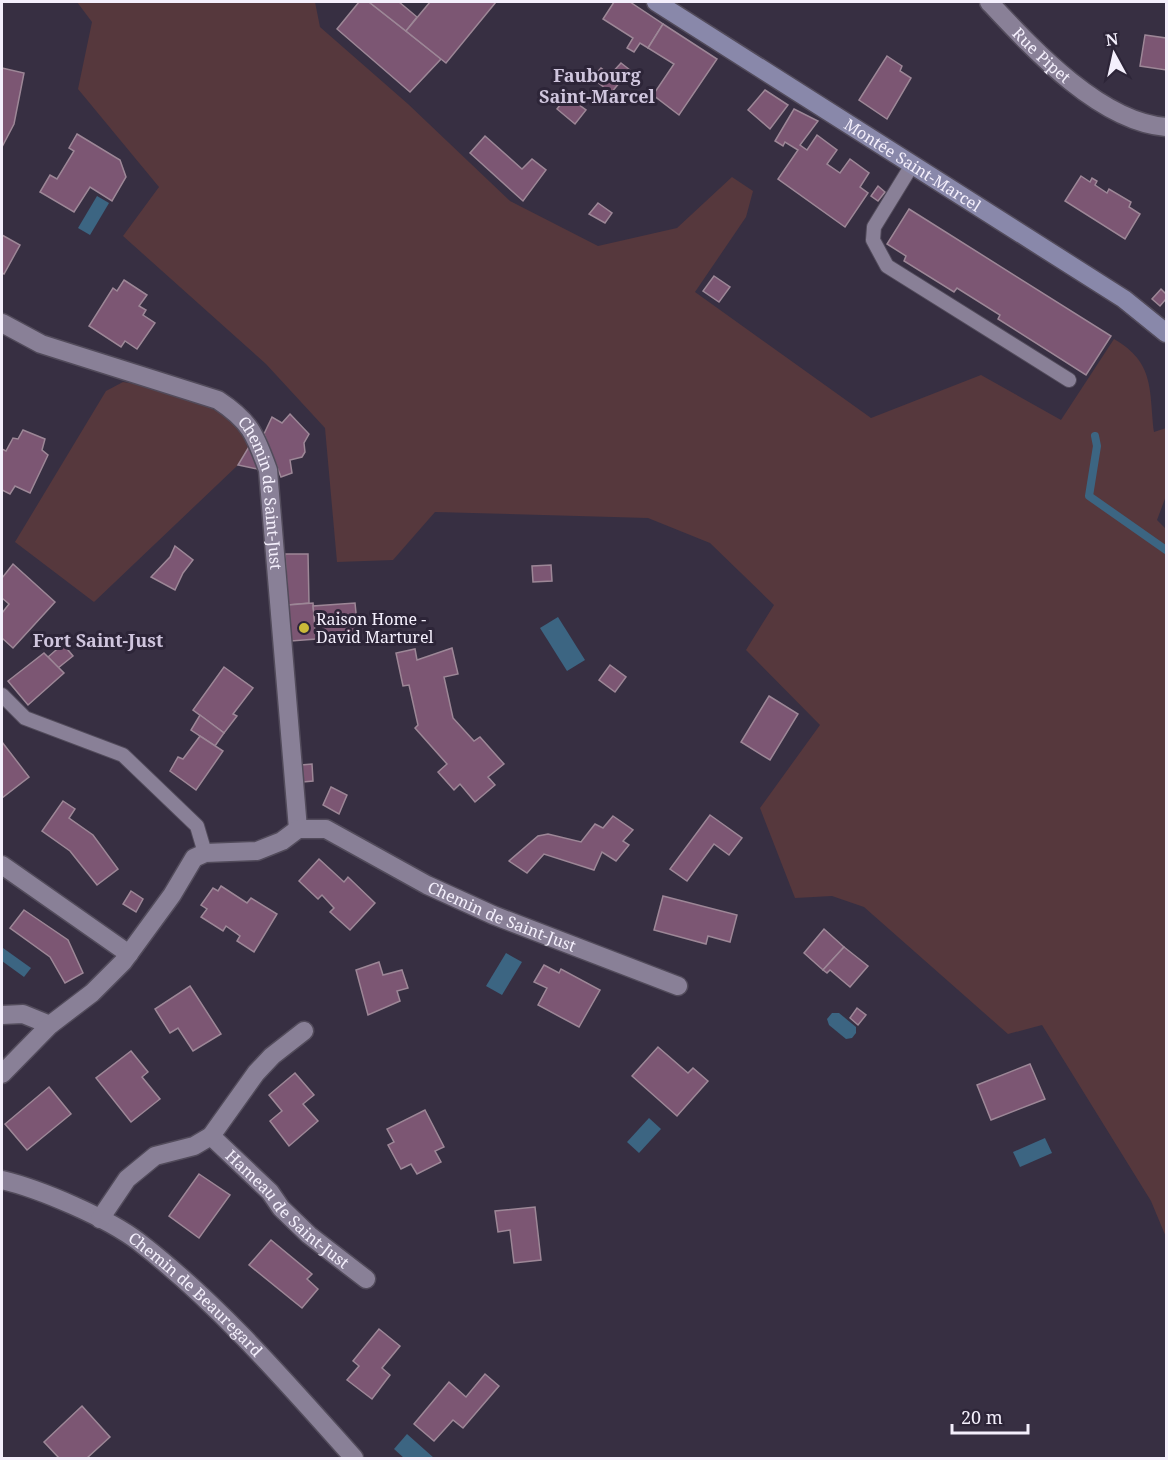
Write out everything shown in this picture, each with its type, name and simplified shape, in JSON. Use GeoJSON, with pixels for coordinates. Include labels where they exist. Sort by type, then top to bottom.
{"type":"FeatureCollection","features":[{"type":"Feature","properties":{"kind":"main road","name":"Montée Saint-Marcel"},"geometry":{"type":"LineString","coordinates":[[656,2],[1124,299],[1167,333]]}},
{"type":"Feature","properties":{"kind":"street","name":"Rue Pipet"},"geometry":{"type":"LineString","coordinates":[[989,2],[1079,88],[1101,105],[1124,117],[1167,127]]}},
{"type":"Feature","properties":{"kind":"street","name":"Chemin de Saint-Just"},"geometry":{"type":"LineString","coordinates":[[2,323],[41,344],[218,399],[240,415],[256,437],[268,470],[298,829],[326,829],[427,885],[493,915],[678,986]]}},
{"type":"Feature","properties":{"kind":"street"},"geometry":{"type":"LineString","coordinates":[[2,1074],[50,1025],[92,993],[129,954],[172,895],[194,858],[205,853],[257,851],[282,841],[298,829]]}},
{"type":"Feature","properties":{"kind":"street"},"geometry":{"type":"LineString","coordinates":[[2,865],[129,954]]}},
{"type":"Feature","properties":{"kind":"street"},"geometry":{"type":"LineString","coordinates":[[2,1015],[23,1014],[50,1025]]}},
{"type":"Feature","properties":{"kind":"street","name":"Hameau de Saint-Just"},"geometry":{"type":"LineString","coordinates":[[100,1220],[127,1179],[156,1156],[194,1146],[211,1136],[272,1056],[303,1031]]}},
{"type":"Feature","properties":{"kind":"street","name":"Hameau de Saint-Just"},"geometry":{"type":"LineString","coordinates":[[211,1136],[270,1192],[281,1208],[309,1235],[366,1279]]}},
{"type":"Feature","properties":{"kind":"street","name":"Chemin de Beauregard"},"geometry":{"type":"LineString","coordinates":[[2,1180],[55,1199],[137,1240],[200,1295],[283,1378],[354,1458]]}},
{"type":"Feature","properties":{"kind":"lane"},"geometry":{"type":"LineString","coordinates":[[912,165],[874,227],[873,240],[879,255],[887,266],[1069,380]]}},
{"type":"Feature","properties":{"kind":"lane"},"geometry":{"type":"LineString","coordinates":[[2,696],[25,718],[94,742],[123,755],[197,826],[205,853]]}},
{"type":"Feature","properties":{"kind":"shaded area"},"geometry":{"type":"Polygon","coordinates":[[[77,2],[315,2],[320,27],[408,104],[510,201],[598,246],[677,228],[732,177],[753,191],[746,217],[695,292],[871,418],[981,375],[1061,420],[1114,339],[1137,358],[1150,390],[1154,432],[1166,428],[1166,496],[1157,520],[1166,529],[1166,1237],[1151,1201],[1042,1025],[1008,1034],[864,907],[832,896],[795,898],[760,808],[820,725],[746,650],[774,605],[710,543],[648,518],[435,512],[393,560],[337,562],[325,428],[266,364],[123,236],[159,187],[78,89],[92,22],[77,2]]]}},
{"type":"Feature","properties":{"kind":"shaded area"},"geometry":{"type":"Polygon","coordinates":[[[123,382],[176,395],[217,411],[234,422],[250,445],[238,465],[94,602],[15,542],[106,391],[123,382]]]}},
{"type":"Feature","properties":{"kind":"water"},"geometry":{"type":"Polygon","coordinates":[[[97,196],[109,203],[90,235],[78,228],[97,196]]]}},
{"type":"Feature","properties":{"kind":"water"},"geometry":{"type":"Polygon","coordinates":[[[558,617],[585,660],[567,671],[540,628],[558,617]]]}},
{"type":"Feature","properties":{"kind":"water"},"geometry":{"type":"Polygon","coordinates":[[[3,948],[31,968],[24,977],[2,961],[3,948]]]}},
{"type":"Feature","properties":{"kind":"water"},"geometry":{"type":"Polygon","coordinates":[[[506,953],[522,962],[502,995],[486,986],[506,953]]]}},
{"type":"Feature","properties":{"kind":"water"},"geometry":{"type":"Polygon","coordinates":[[[832,1013],[839,1013],[856,1027],[856,1033],[852,1038],[846,1039],[829,1025],[827,1019],[832,1013]]]}},
{"type":"Feature","properties":{"kind":"water"},"geometry":{"type":"Polygon","coordinates":[[[649,1118],[661,1129],[639,1153],[627,1142],[649,1118]]]}},
{"type":"Feature","properties":{"kind":"water"},"geometry":{"type":"Polygon","coordinates":[[[1045,1138],[1052,1153],[1020,1167],[1013,1152],[1045,1138]]]}},
{"type":"Feature","properties":{"kind":"water"},"geometry":{"type":"Polygon","coordinates":[[[407,1434],[434,1458],[404,1458],[394,1449],[407,1434]]]}},
{"type":"Feature","properties":{"kind":"building"},"geometry":{"type":"Polygon","coordinates":[[[359,2],[369,2],[441,59],[410,92],[337,29],[359,2]]]}},
{"type":"Feature","properties":{"kind":"building"},"geometry":{"type":"Polygon","coordinates":[[[369,2],[399,2],[417,17],[406,31],[369,2]]]}},
{"type":"Feature","properties":{"kind":"building"},"geometry":{"type":"Polygon","coordinates":[[[430,2],[496,2],[446,63],[406,31],[430,2]]]}},
{"type":"Feature","properties":{"kind":"building"},"geometry":{"type":"Polygon","coordinates":[[[614,2],[630,2],[663,24],[648,48],[640,43],[634,52],[627,48],[633,38],[603,19],[614,2]]]}},
{"type":"Feature","properties":{"kind":"building"},"geometry":{"type":"Polygon","coordinates":[[[663,24],[717,59],[679,115],[653,95],[674,64],[648,48],[663,24]]]}},
{"type":"Feature","properties":{"kind":"building"},"geometry":{"type":"Polygon","coordinates":[[[1145,35],[1166,38],[1166,70],[1140,66],[1145,35]]]}},
{"type":"Feature","properties":{"kind":"building"},"geometry":{"type":"Polygon","coordinates":[[[887,56],[902,66],[900,71],[911,78],[887,119],[859,100],[887,56]]]}},
{"type":"Feature","properties":{"kind":"building"},"geometry":{"type":"Polygon","coordinates":[[[621,63],[630,70],[611,93],[592,78],[601,68],[610,75],[621,63]]]}},
{"type":"Feature","properties":{"kind":"building"},"geometry":{"type":"Polygon","coordinates":[[[2,68],[24,73],[14,124],[2,147],[2,68]]]}},
{"type":"Feature","properties":{"kind":"building"},"geometry":{"type":"Polygon","coordinates":[[[765,90],[788,105],[770,129],[748,110],[765,90]]]}},
{"type":"Feature","properties":{"kind":"building"},"geometry":{"type":"Polygon","coordinates":[[[567,96],[586,110],[575,124],[557,109],[567,96]]]}},
{"type":"Feature","properties":{"kind":"building"},"geometry":{"type":"Polygon","coordinates":[[[794,109],[818,121],[800,145],[807,150],[817,135],[837,150],[827,164],[840,173],[850,159],[869,173],[860,187],[868,193],[845,227],[778,179],[798,150],[785,142],[783,146],[775,141],[794,109]]]}},
{"type":"Feature","properties":{"kind":"building"},"geometry":{"type":"Polygon","coordinates":[[[77,134],[120,160],[126,177],[112,201],[90,187],[74,212],[40,192],[50,175],[57,179],[74,151],[69,148],[77,134]]]}},
{"type":"Feature","properties":{"kind":"building"},"geometry":{"type":"Polygon","coordinates":[[[485,136],[522,169],[532,159],[546,170],[523,201],[470,153],[485,136]]]}},
{"type":"Feature","properties":{"kind":"building"},"geometry":{"type":"Polygon","coordinates":[[[1081,176],[1090,182],[1092,178],[1097,181],[1095,185],[1107,193],[1109,189],[1131,202],[1129,207],[1140,214],[1125,239],[1065,201],[1081,176]]]}},
{"type":"Feature","properties":{"kind":"building"},"geometry":{"type":"Polygon","coordinates":[[[878,186],[885,192],[878,201],[871,196],[878,186]]]}},
{"type":"Feature","properties":{"kind":"building"},"geometry":{"type":"Polygon","coordinates":[[[598,203],[612,213],[605,223],[589,214],[598,203]]]}},
{"type":"Feature","properties":{"kind":"building"},"geometry":{"type":"Polygon","coordinates":[[[909,209],[1111,336],[1086,375],[998,319],[1000,315],[957,288],[954,292],[904,261],[906,256],[887,244],[909,209]]]}},
{"type":"Feature","properties":{"kind":"building"},"geometry":{"type":"Polygon","coordinates":[[[2,235],[20,245],[4,274],[2,273],[2,235]]]}},
{"type":"Feature","properties":{"kind":"building"},"geometry":{"type":"Polygon","coordinates":[[[714,276],[730,287],[719,302],[703,291],[714,276]]]}},
{"type":"Feature","properties":{"kind":"building"},"geometry":{"type":"Polygon","coordinates":[[[124,280],[147,295],[139,306],[146,310],[143,315],[155,323],[137,349],[125,341],[121,347],[89,326],[113,288],[117,291],[124,280]]]}},
{"type":"Feature","properties":{"kind":"building"},"geometry":{"type":"Polygon","coordinates":[[[1161,289],[1166,294],[1166,299],[1160,306],[1152,299],[1161,289]]]}},
{"type":"Feature","properties":{"kind":"building"},"geometry":{"type":"Polygon","coordinates":[[[290,414],[309,434],[304,443],[305,452],[302,457],[290,460],[292,473],[281,477],[264,434],[272,417],[282,423],[290,414]]]}},
{"type":"Feature","properties":{"kind":"building"},"geometry":{"type":"Polygon","coordinates":[[[23,430],[45,439],[42,450],[48,455],[30,493],[15,486],[10,494],[2,490],[2,449],[6,451],[13,438],[18,439],[23,430]]]}},
{"type":"Feature","properties":{"kind":"building"},"geometry":{"type":"Polygon","coordinates":[[[250,445],[262,470],[238,465],[250,445]]]}},
{"type":"Feature","properties":{"kind":"building"},"geometry":{"type":"Polygon","coordinates":[[[175,546],[193,560],[183,573],[175,590],[151,577],[170,557],[175,546]]]}},
{"type":"Feature","properties":{"kind":"building"},"geometry":{"type":"Polygon","coordinates":[[[285,554],[308,554],[309,603],[288,605],[285,554]]]}},
{"type":"Feature","properties":{"kind":"building"},"geometry":{"type":"Polygon","coordinates":[[[13,564],[55,602],[13,648],[2,638],[2,613],[9,604],[2,598],[2,578],[13,564]]]}},
{"type":"Feature","properties":{"kind":"building"},"geometry":{"type":"Polygon","coordinates":[[[551,565],[552,581],[533,582],[532,566],[551,565]]]}},
{"type":"Feature","properties":{"kind":"building"},"geometry":{"type":"Polygon","coordinates":[[[313,603],[316,639],[291,641],[288,605],[313,603]]]}},
{"type":"Feature","properties":{"kind":"building"},"geometry":{"type":"Polygon","coordinates":[[[355,603],[358,633],[316,636],[313,606],[355,603]]]}},
{"type":"Feature","properties":{"kind":"building"},"geometry":{"type":"Polygon","coordinates":[[[63,644],[73,656],[58,668],[48,657],[63,644]]]}},
{"type":"Feature","properties":{"kind":"building"},"geometry":{"type":"Polygon","coordinates":[[[452,648],[458,674],[444,677],[453,718],[474,741],[480,737],[504,764],[488,777],[495,785],[475,802],[460,784],[454,790],[438,772],[447,764],[415,728],[418,725],[409,685],[403,686],[396,653],[415,649],[417,660],[452,648]]]}},
{"type":"Feature","properties":{"kind":"building"},"geometry":{"type":"Polygon","coordinates":[[[44,653],[64,673],[28,705],[8,681],[44,653]]]}},
{"type":"Feature","properties":{"kind":"building"},"geometry":{"type":"Polygon","coordinates":[[[610,665],[626,677],[615,692],[599,680],[610,665]]]}},
{"type":"Feature","properties":{"kind":"building"},"geometry":{"type":"Polygon","coordinates":[[[224,667],[253,688],[233,714],[237,716],[224,733],[193,710],[224,667]]]}},
{"type":"Feature","properties":{"kind":"building"},"geometry":{"type":"Polygon","coordinates":[[[769,696],[798,714],[770,760],[741,742],[769,696]]]}},
{"type":"Feature","properties":{"kind":"building"},"geometry":{"type":"Polygon","coordinates":[[[200,715],[224,733],[215,746],[191,730],[200,715]]]}},
{"type":"Feature","properties":{"kind":"building"},"geometry":{"type":"Polygon","coordinates":[[[200,736],[223,751],[196,790],[170,771],[178,757],[183,759],[200,736]]]}},
{"type":"Feature","properties":{"kind":"building"},"geometry":{"type":"Polygon","coordinates":[[[2,742],[29,777],[2,798],[2,742]]]}},
{"type":"Feature","properties":{"kind":"building"},"geometry":{"type":"Polygon","coordinates":[[[312,764],[313,781],[303,782],[301,765],[312,764]]]}},
{"type":"Feature","properties":{"kind":"building"},"geometry":{"type":"Polygon","coordinates":[[[331,787],[347,795],[339,814],[323,805],[331,787]]]}},
{"type":"Feature","properties":{"kind":"building"},"geometry":{"type":"Polygon","coordinates":[[[63,801],[75,809],[69,818],[93,835],[118,869],[97,885],[70,851],[42,831],[63,801]]]}},
{"type":"Feature","properties":{"kind":"building"},"geometry":{"type":"Polygon","coordinates":[[[710,815],[742,838],[729,855],[714,844],[687,881],[670,869],[710,815]]]}},
{"type":"Feature","properties":{"kind":"building"},"geometry":{"type":"Polygon","coordinates":[[[613,816],[633,830],[623,841],[629,845],[616,861],[602,852],[594,870],[544,854],[527,873],[509,861],[538,836],[548,834],[581,842],[595,824],[603,828],[613,816]]]}},
{"type":"Feature","properties":{"kind":"building"},"geometry":{"type":"Polygon","coordinates":[[[319,859],[344,882],[348,877],[375,903],[350,930],[330,912],[334,908],[322,895],[318,899],[299,881],[319,859]]]}},
{"type":"Feature","properties":{"kind":"building"},"geometry":{"type":"Polygon","coordinates":[[[221,886],[247,903],[251,898],[277,914],[254,952],[237,941],[240,936],[226,926],[223,931],[201,917],[207,909],[201,905],[213,888],[218,891],[221,886]]]}},
{"type":"Feature","properties":{"kind":"building"},"geometry":{"type":"Polygon","coordinates":[[[131,891],[143,899],[136,912],[123,904],[131,891]]]}},
{"type":"Feature","properties":{"kind":"building"},"geometry":{"type":"Polygon","coordinates":[[[663,896],[737,915],[730,942],[708,936],[706,944],[654,930],[663,896]]]}},
{"type":"Feature","properties":{"kind":"building"},"geometry":{"type":"Polygon","coordinates":[[[24,910],[68,940],[83,973],[65,983],[50,957],[10,928],[24,910]]]}},
{"type":"Feature","properties":{"kind":"building"},"geometry":{"type":"Polygon","coordinates":[[[824,929],[844,947],[823,970],[804,953],[824,929]]]}},
{"type":"Feature","properties":{"kind":"building"},"geometry":{"type":"Polygon","coordinates":[[[844,947],[868,966],[850,987],[830,970],[827,973],[823,970],[844,947]]]}},
{"type":"Feature","properties":{"kind":"building"},"geometry":{"type":"Polygon","coordinates":[[[379,962],[383,975],[402,970],[408,988],[397,991],[400,1001],[368,1015],[356,970],[379,962]]]}},
{"type":"Feature","properties":{"kind":"building"},"geometry":{"type":"Polygon","coordinates":[[[544,965],[559,973],[561,969],[600,990],[579,1027],[538,1005],[547,988],[534,982],[544,965]]]}},
{"type":"Feature","properties":{"kind":"building"},"geometry":{"type":"Polygon","coordinates":[[[190,986],[221,1034],[193,1051],[178,1028],[170,1033],[155,1009],[190,986]]]}},
{"type":"Feature","properties":{"kind":"building"},"geometry":{"type":"Polygon","coordinates":[[[857,1008],[866,1015],[858,1025],[850,1018],[857,1008]]]}},
{"type":"Feature","properties":{"kind":"building"},"geometry":{"type":"Polygon","coordinates":[[[658,1047],[688,1073],[693,1068],[708,1081],[677,1116],[632,1076],[658,1047]]]}},
{"type":"Feature","properties":{"kind":"building"},"geometry":{"type":"Polygon","coordinates":[[[131,1051],[148,1072],[142,1077],[160,1099],[131,1122],[96,1078],[131,1051]]]}},
{"type":"Feature","properties":{"kind":"building"},"geometry":{"type":"Polygon","coordinates":[[[1030,1064],[1045,1099],[991,1120],[977,1085],[1030,1064]]]}},
{"type":"Feature","properties":{"kind":"building"},"geometry":{"type":"Polygon","coordinates":[[[295,1073],[314,1095],[303,1104],[318,1121],[289,1146],[270,1121],[282,1111],[269,1095],[295,1073]]]}},
{"type":"Feature","properties":{"kind":"building"},"geometry":{"type":"Polygon","coordinates":[[[49,1087],[71,1114],[27,1150],[5,1124],[49,1087]]]}},
{"type":"Feature","properties":{"kind":"building"},"geometry":{"type":"Polygon","coordinates":[[[425,1110],[444,1147],[435,1151],[441,1162],[417,1174],[411,1164],[401,1169],[388,1145],[394,1142],[387,1129],[425,1110]]]}},
{"type":"Feature","properties":{"kind":"building"},"geometry":{"type":"Polygon","coordinates":[[[199,1174],[230,1195],[199,1238],[169,1216],[199,1174]]]}},
{"type":"Feature","properties":{"kind":"building"},"geometry":{"type":"Polygon","coordinates":[[[535,1207],[541,1260],[514,1263],[510,1230],[498,1232],[495,1211],[535,1207]]]}},
{"type":"Feature","properties":{"kind":"building"},"geometry":{"type":"Polygon","coordinates":[[[271,1240],[312,1274],[307,1279],[318,1289],[302,1308],[249,1265],[271,1240]]]}},
{"type":"Feature","properties":{"kind":"building"},"geometry":{"type":"Polygon","coordinates":[[[379,1329],[400,1346],[382,1368],[390,1375],[372,1399],[347,1380],[359,1366],[353,1361],[379,1329]]]}},
{"type":"Feature","properties":{"kind":"building"},"geometry":{"type":"Polygon","coordinates":[[[485,1374],[499,1386],[463,1428],[453,1420],[434,1441],[414,1424],[449,1382],[466,1397],[485,1374]]]}},
{"type":"Feature","properties":{"kind":"building"},"geometry":{"type":"Polygon","coordinates":[[[82,1406],[110,1437],[87,1458],[59,1458],[44,1442],[82,1406]]]}},
{"type":"Feature","properties":{"kind":"waterway"},"geometry":{"type":"LineString","coordinates":[[1095,436],[1097,446],[1089,496],[1166,550]]}},
{"type":"Feature","properties":{"kind":"place","name":"Raison Home - David Marturel"},"geometry":{"type":"Point","coordinates":[304,628]}},
{"type":"Feature","properties":{"kind":"district","name":"Faubourg Saint-Marcel"},"geometry":{"type":"Point","coordinates":[597,86]}},
{"type":"Feature","properties":{"kind":"district","name":"Fort Saint-Just"},"geometry":{"type":"Point","coordinates":[98,641]}}]}
